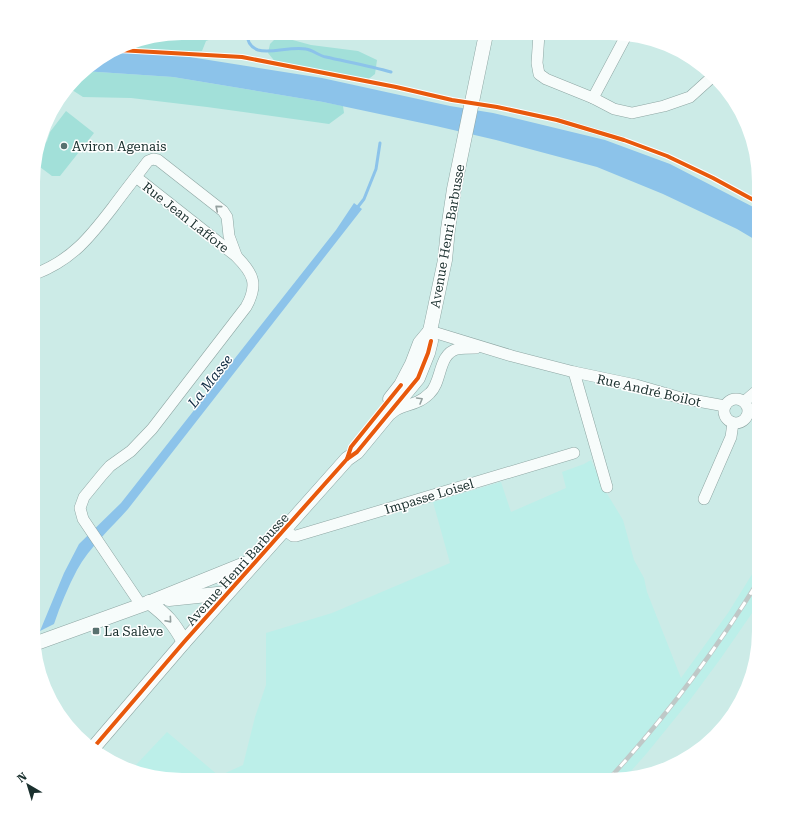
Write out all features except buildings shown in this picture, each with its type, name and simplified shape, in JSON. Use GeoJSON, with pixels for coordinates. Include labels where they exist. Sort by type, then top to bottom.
{"type":"FeatureCollection","features":[{"type":"Feature","properties":{"kind":"main road","name":"Avenue Henri Barbusse"},"geometry":{"type":"LineString","coordinates":[[96,744],[230,590],[347,459],[357,452],[418,378],[431,341],[430,331],[445,260],[454,189],[485,40]]}},
{"type":"Feature","properties":{"kind":"main road","name":"Avenue Henri Barbusse"},"geometry":{"type":"LineString","coordinates":[[347,459],[351,447],[401,385],[412,364],[420,343],[430,331]]}},
{"type":"Feature","properties":{"kind":"main road"},"geometry":{"type":"LineString","coordinates":[[397,405],[401,385]]}},
{"type":"Feature","properties":{"kind":"main road"},"geometry":{"type":"LineString","coordinates":[[40,642],[148,603],[261,557]]}},
{"type":"Feature","properties":{"kind":"main road"},"geometry":{"type":"LineString","coordinates":[[210,578],[230,590]]}},
{"type":"Feature","properties":{"kind":"main road"},"geometry":{"type":"LineString","coordinates":[[148,603],[230,590]]}},
{"type":"Feature","properties":{"kind":"main road"},"geometry":{"type":"LineString","coordinates":[[148,603],[167,616],[177,629],[184,642]]}},
{"type":"Feature","properties":{"kind":"street"},"geometry":{"type":"LineString","coordinates":[[538,40],[537,63],[539,74],[546,79],[593,98],[614,109],[632,112],[664,106],[690,97],[708,80]]}},
{"type":"Feature","properties":{"kind":"street"},"geometry":{"type":"LineString","coordinates":[[593,98],[624,41]]}},
{"type":"Feature","properties":{"kind":"street","name":"Rue Jean Laffore"},"geometry":{"type":"LineString","coordinates":[[40,272],[67,258],[84,243],[148,161],[153,159],[158,160],[223,211],[227,217],[228,229],[236,256]]}},
{"type":"Feature","properties":{"kind":"street","name":"Rue Jean Laffore"},"geometry":{"type":"LineString","coordinates":[[136,177],[236,256],[248,268],[252,277],[253,288],[251,299],[152,429],[131,451],[110,466],[84,497],[80,508],[83,519],[106,552],[148,603]]}},
{"type":"Feature","properties":{"kind":"street"},"geometry":{"type":"LineString","coordinates":[[212,237],[220,236],[228,229]]}},
{"type":"Feature","properties":{"kind":"street","name":"Rue André Boilot"},"geometry":{"type":"LineString","coordinates":[[430,331],[482,348],[574,372],[681,398],[725,406]]}},
{"type":"Feature","properties":{"kind":"street"},"geometry":{"type":"LineString","coordinates":[[387,417],[396,408],[416,403],[432,392],[436,385],[440,370],[450,352],[457,349],[482,348]]}},
{"type":"Feature","properties":{"kind":"street","name":"Rue André Boilot"},"geometry":{"type":"LineString","coordinates":[[574,372],[607,488]]}},
{"type":"Feature","properties":{"kind":"street"},"geometry":{"type":"LineString","coordinates":[[745,401],[752,395]]}},
{"type":"Feature","properties":{"kind":"street"},"geometry":{"type":"LineString","coordinates":[[740,398],[745,401],[748,407],[748,415],[743,421],[739,423],[728,420],[724,412],[725,406],[732,399],[740,398]]}},
{"type":"Feature","properties":{"kind":"street"},"geometry":{"type":"LineString","coordinates":[[704,499],[731,437],[733,422]]}},
{"type":"Feature","properties":{"kind":"street","name":"Impasse Loisel"},"geometry":{"type":"LineString","coordinates":[[285,530],[293,536],[296,536],[574,453]]}},
{"type":"Feature","properties":{"kind":"shaded area"},"geometry":{"type":"Polygon","coordinates":[[[209,40],[206,41],[202,51],[171,54],[125,52],[164,41],[209,40]]]}},
{"type":"Feature","properties":{"kind":"shaded area"},"geometry":{"type":"Polygon","coordinates":[[[274,40],[293,40],[311,45],[358,51],[377,60],[375,74],[366,81],[277,64],[268,53],[270,44],[274,40]]]}},
{"type":"Feature","properties":{"kind":"shaded area"},"geometry":{"type":"Polygon","coordinates":[[[125,52],[171,54],[322,78],[450,106],[493,113],[605,140],[670,164],[752,206],[752,238],[737,229],[663,194],[597,167],[496,140],[323,102],[173,77],[93,72],[111,59],[125,52]]]}},
{"type":"Feature","properties":{"kind":"shaded area"},"geometry":{"type":"Polygon","coordinates":[[[93,72],[173,77],[343,106],[344,113],[329,124],[131,98],[83,97],[73,91],[93,72]]]}},
{"type":"Feature","properties":{"kind":"shaded area","name":"Aviron Agenais"},"geometry":{"type":"Polygon","coordinates":[[[66,111],[94,133],[60,176],[52,176],[41,167],[45,146],[50,132],[66,111]]]}},
{"type":"Feature","properties":{"kind":"shaded area"},"geometry":{"type":"Polygon","coordinates":[[[354,203],[362,209],[128,509],[88,554],[70,583],[54,624],[40,631],[64,573],[79,544],[121,503],[336,230],[354,203]]]}},
{"type":"Feature","properties":{"kind":"shaded area"},"geometry":{"type":"Polygon","coordinates":[[[591,460],[603,487],[623,520],[634,560],[644,578],[647,592],[681,678],[728,613],[752,574],[752,613],[690,700],[631,771],[619,773],[226,773],[243,765],[255,717],[266,685],[266,633],[332,613],[450,563],[433,502],[501,482],[511,512],[566,488],[562,472],[591,460]]]}},
{"type":"Feature","properties":{"kind":"shaded area"},"geometry":{"type":"Polygon","coordinates":[[[167,732],[215,773],[173,773],[136,765],[167,732]]]}},
{"type":"Feature","properties":{"kind":"waterway"},"geometry":{"type":"LineString","coordinates":[[248,40],[253,47],[258,50],[269,51],[300,48],[323,56],[391,72]]}},
{"type":"Feature","properties":{"kind":"waterway","name":"La Masse"},"geometry":{"type":"LineString","coordinates":[[357,208],[364,199],[376,169],[380,143]]}},
{"type":"Feature","properties":{"kind":"railway"},"geometry":{"type":"LineString","coordinates":[[614,773],[649,733],[707,659],[752,591]]}},
{"type":"Feature","properties":{"kind":"cycle path"},"geometry":{"type":"LineString","coordinates":[[129,51],[242,57],[557,120],[624,140],[667,156],[713,178],[752,199]]}},
{"type":"Feature","properties":{"kind":"cycle path"},"geometry":{"type":"LineString","coordinates":[[96,744],[184,642],[347,459],[357,452],[418,378],[431,341]]}},
{"type":"Feature","properties":{"kind":"cycle path"},"geometry":{"type":"LineString","coordinates":[[347,459],[351,447],[401,385]]}},
{"type":"Feature","properties":{"kind":"place","name":"Aviron Agenais"},"geometry":{"type":"Point","coordinates":[64,146]}},
{"type":"Feature","properties":{"kind":"place","name":"La Salève"},"geometry":{"type":"Point","coordinates":[96,631]}}]}
